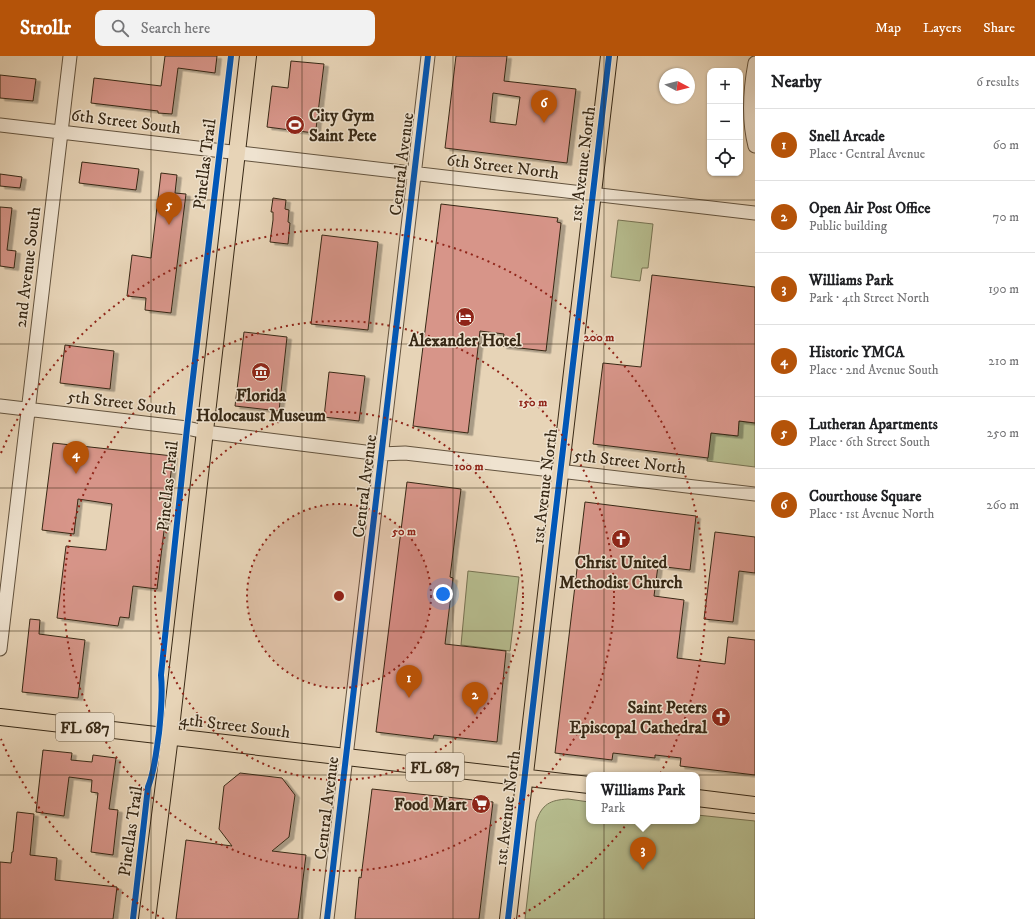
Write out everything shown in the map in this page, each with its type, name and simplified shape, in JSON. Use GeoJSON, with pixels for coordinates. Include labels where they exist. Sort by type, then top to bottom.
{"type":"FeatureCollection","features":[{"type":"Feature","properties":{"kind":"main road"},"geometry":{"type":"LineString","coordinates":[[147,919],[170,736],[248,56]]}},
{"type":"Feature","properties":{"kind":"main road","name":"1st Avenue North"},"geometry":{"type":"LineString","coordinates":[[508,919],[609,56]]}},
{"type":"Feature","properties":{"kind":"main road","name":"4th Street South"},"geometry":{"type":"LineString","coordinates":[[0,717],[346,757]]}},
{"type":"Feature","properties":{"kind":"main road","name":"FL 687"},"geometry":{"type":"LineString","coordinates":[[346,757],[586,785]]}},
{"type":"Feature","properties":{"kind":"main road"},"geometry":{"type":"LineString","coordinates":[[700,798],[755,805]]}},
{"type":"Feature","properties":{"kind":"street","name":"2nd Avenue South"},"geometry":{"type":"LineString","coordinates":[[0,649],[70,56]]}},
{"type":"Feature","properties":{"kind":"street","name":"Central Avenue"},"geometry":{"type":"LineString","coordinates":[[327,919],[428,56]]}},
{"type":"Feature","properties":{"kind":"street"},"geometry":{"type":"LineString","coordinates":[[755,63],[751,94],[751,118],[755,146]]}},
{"type":"Feature","properties":{"kind":"street","name":"6th Street South"},"geometry":{"type":"LineString","coordinates":[[0,125],[414,173]]}},
{"type":"Feature","properties":{"kind":"street","name":"6th Street North"},"geometry":{"type":"LineString","coordinates":[[414,173],[755,212]]}},
{"type":"Feature","properties":{"kind":"street","name":"5th Street South"},"geometry":{"type":"LineString","coordinates":[[0,406],[187,428],[204,432],[382,454]]}},
{"type":"Feature","properties":{"kind":"street","name":"5th Street North"},"geometry":{"type":"LineString","coordinates":[[382,454],[406,454],[755,494]]}},
{"type":"Feature","properties":{"kind":"green space"},"geometry":{"type":"Polygon","coordinates":[[[618,220],[653,224],[648,268],[642,268],[640,281],[611,277],[618,220]]]}},
{"type":"Feature","properties":{"kind":"green space"},"geometry":{"type":"Polygon","coordinates":[[[739,421],[755,423],[755,467],[707,461],[711,433],[737,436],[739,421]]]}},
{"type":"Feature","properties":{"kind":"green space"},"geometry":{"type":"Polygon","coordinates":[[[468,571],[519,577],[510,651],[461,645],[468,571]]]}},
{"type":"Feature","properties":{"kind":"green space"},"geometry":{"type":"Polygon","coordinates":[[[568,799],[586,802],[586,824],[700,824],[700,815],[755,821],[755,919],[525,919],[536,822],[544,807],[556,800],[568,799]]]}},
{"type":"Feature","properties":{"kind":"building"},"geometry":{"type":"Polygon","coordinates":[[[165,56],[217,56],[215,73],[178,68],[172,114],[91,103],[94,78],[161,86],[165,56]]]}},
{"type":"Feature","properties":{"kind":"building"},"geometry":{"type":"Polygon","coordinates":[[[456,56],[507,56],[504,81],[576,89],[567,163],[445,148],[456,56]],[[493,93],[490,122],[516,125],[520,97],[493,93]]]}},
{"type":"Feature","properties":{"kind":"building"},"geometry":{"type":"Polygon","coordinates":[[[291,61],[324,64],[316,129],[314,133],[267,127],[272,86],[288,88],[291,61]]]}},
{"type":"Feature","properties":{"kind":"building"},"geometry":{"type":"Polygon","coordinates":[[[0,75],[36,79],[33,101],[0,98],[0,75]]]}},
{"type":"Feature","properties":{"kind":"building"},"geometry":{"type":"Polygon","coordinates":[[[82,162],[139,169],[136,190],[79,183],[82,162]]]}},
{"type":"Feature","properties":{"kind":"building"},"geometry":{"type":"Polygon","coordinates":[[[161,173],[177,175],[175,193],[186,194],[171,313],[145,310],[146,298],[127,296],[132,255],[151,258],[161,173]]]}},
{"type":"Feature","properties":{"kind":"building"},"geometry":{"type":"Polygon","coordinates":[[[0,174],[22,177],[20,188],[0,186],[0,174]]]}},
{"type":"Feature","properties":{"kind":"building"},"geometry":{"type":"Polygon","coordinates":[[[273,198],[286,200],[285,209],[289,210],[288,222],[290,223],[288,244],[270,242],[273,220],[273,212],[271,212],[273,198]]]}},
{"type":"Feature","properties":{"kind":"building"},"geometry":{"type":"Polygon","coordinates":[[[441,204],[558,218],[557,222],[561,223],[546,351],[502,346],[504,334],[480,331],[468,433],[413,426],[441,204]]]}},
{"type":"Feature","properties":{"kind":"building"},"geometry":{"type":"Polygon","coordinates":[[[0,207],[12,208],[7,250],[16,251],[14,268],[0,266],[0,207]]]}},
{"type":"Feature","properties":{"kind":"building"},"geometry":{"type":"Polygon","coordinates":[[[322,235],[378,242],[368,330],[311,324],[322,235]]]}},
{"type":"Feature","properties":{"kind":"building"},"geometry":{"type":"Polygon","coordinates":[[[652,275],[755,287],[755,423],[739,421],[738,436],[711,433],[708,458],[593,444],[603,363],[641,367],[652,275]]]}},
{"type":"Feature","properties":{"kind":"building","name":"Florida Holocaust Museum"},"geometry":{"type":"Polygon","coordinates":[[[244,332],[287,337],[279,411],[235,406],[244,332]]]}},
{"type":"Feature","properties":{"kind":"building"},"geometry":{"type":"Polygon","coordinates":[[[65,345],[114,351],[110,389],[60,383],[65,345]]]}},
{"type":"Feature","properties":{"kind":"building"},"geometry":{"type":"Polygon","coordinates":[[[329,372],[365,376],[359,421],[324,417],[329,372]]]}},
{"type":"Feature","properties":{"kind":"building"},"geometry":{"type":"Polygon","coordinates":[[[53,443],[173,456],[157,589],[133,586],[129,618],[120,617],[118,626],[57,618],[66,546],[106,550],[112,504],[78,499],[74,534],[42,530],[53,443]]]}},
{"type":"Feature","properties":{"kind":"building"},"geometry":{"type":"Polygon","coordinates":[[[407,482],[461,489],[450,577],[453,578],[445,644],[506,651],[497,742],[434,735],[433,739],[376,732],[407,482]]]}},
{"type":"Feature","properties":{"kind":"building"},"geometry":{"type":"Polygon","coordinates":[[[585,502],[696,516],[690,570],[658,566],[654,596],[684,600],[677,658],[725,664],[728,637],[755,640],[755,775],[680,766],[681,758],[655,755],[655,758],[613,753],[612,760],[555,753],[585,502]]]}},
{"type":"Feature","properties":{"kind":"building"},"geometry":{"type":"Polygon","coordinates":[[[715,532],[755,537],[755,573],[739,571],[733,622],[704,619],[715,532]]]}},
{"type":"Feature","properties":{"kind":"building"},"geometry":{"type":"Polygon","coordinates":[[[30,619],[40,620],[39,634],[85,640],[78,698],[22,692],[30,619]]]}},
{"type":"Feature","properties":{"kind":"building"},"geometry":{"type":"Polygon","coordinates":[[[43,750],[72,753],[71,760],[92,762],[93,755],[116,758],[109,809],[118,810],[113,855],[91,852],[98,793],[91,792],[92,780],[69,777],[64,816],[36,812],[43,750]]]}},
{"type":"Feature","properties":{"kind":"building"},"geometry":{"type":"Polygon","coordinates":[[[240,773],[282,778],[295,795],[289,837],[272,851],[306,855],[298,919],[176,919],[186,840],[232,846],[219,829],[224,786],[240,773]]]}},
{"type":"Feature","properties":{"kind":"building"},"geometry":{"type":"Polygon","coordinates":[[[372,789],[493,802],[479,919],[355,919],[359,877],[361,878],[372,789]]]}},
{"type":"Feature","properties":{"kind":"building"},"geometry":{"type":"Polygon","coordinates":[[[17,812],[34,814],[30,855],[57,858],[55,880],[117,887],[113,919],[0,919],[0,862],[11,863],[17,812]]]}},
{"type":"Feature","properties":{"kind":"cycle path","name":"Pinellas Trail"},"geometry":{"type":"LineString","coordinates":[[133,919],[148,787],[154,767],[159,733],[162,697],[161,675],[187,428],[231,56]]}},
{"type":"Feature","properties":{"kind":"cycle path"},"geometry":{"type":"LineString","coordinates":[[327,919],[428,56]]}},
{"type":"Feature","properties":{"kind":"cycle path"},"geometry":{"type":"LineString","coordinates":[[508,919],[609,56]]}},
{"type":"Feature","properties":{"kind":"place","name":"Courthouse Square"},"geometry":{"type":"Point","coordinates":[544,123]}},
{"type":"Feature","properties":{"kind":"place","name":"City Gym Saint Pete"},"geometry":{"type":"Point","coordinates":[295,125]}},
{"type":"Feature","properties":{"kind":"place","name":"Lutheran Apartments"},"geometry":{"type":"Point","coordinates":[169,225]}},
{"type":"Feature","properties":{"kind":"place","name":"Alexander Hotel"},"geometry":{"type":"Point","coordinates":[465,317]}},
{"type":"Feature","properties":{"kind":"place","name":"Florida Holocaust Museum"},"geometry":{"type":"Point","coordinates":[261,372]}},
{"type":"Feature","properties":{"kind":"place","name":"Historic YMCA"},"geometry":{"type":"Point","coordinates":[76,474]}},
{"type":"Feature","properties":{"kind":"place","name":"Christ United Methodist Church"},"geometry":{"type":"Point","coordinates":[621,539]}},
{"type":"Feature","properties":{"kind":"place","name":"Snell Arcade"},"geometry":{"type":"Point","coordinates":[409,698]}},
{"type":"Feature","properties":{"kind":"place","name":"Open Air Post Office"},"geometry":{"type":"Point","coordinates":[475,715]}},
{"type":"Feature","properties":{"kind":"place","name":"Saint Peters Episcopal Cathedral"},"geometry":{"type":"Point","coordinates":[721,717]}},
{"type":"Feature","properties":{"kind":"place","name":"Food Mart"},"geometry":{"type":"Point","coordinates":[481,804]}},
{"type":"Feature","properties":{"kind":"place","name":"Williams Park"},"geometry":{"type":"Point","coordinates":[643,870]}}]}
